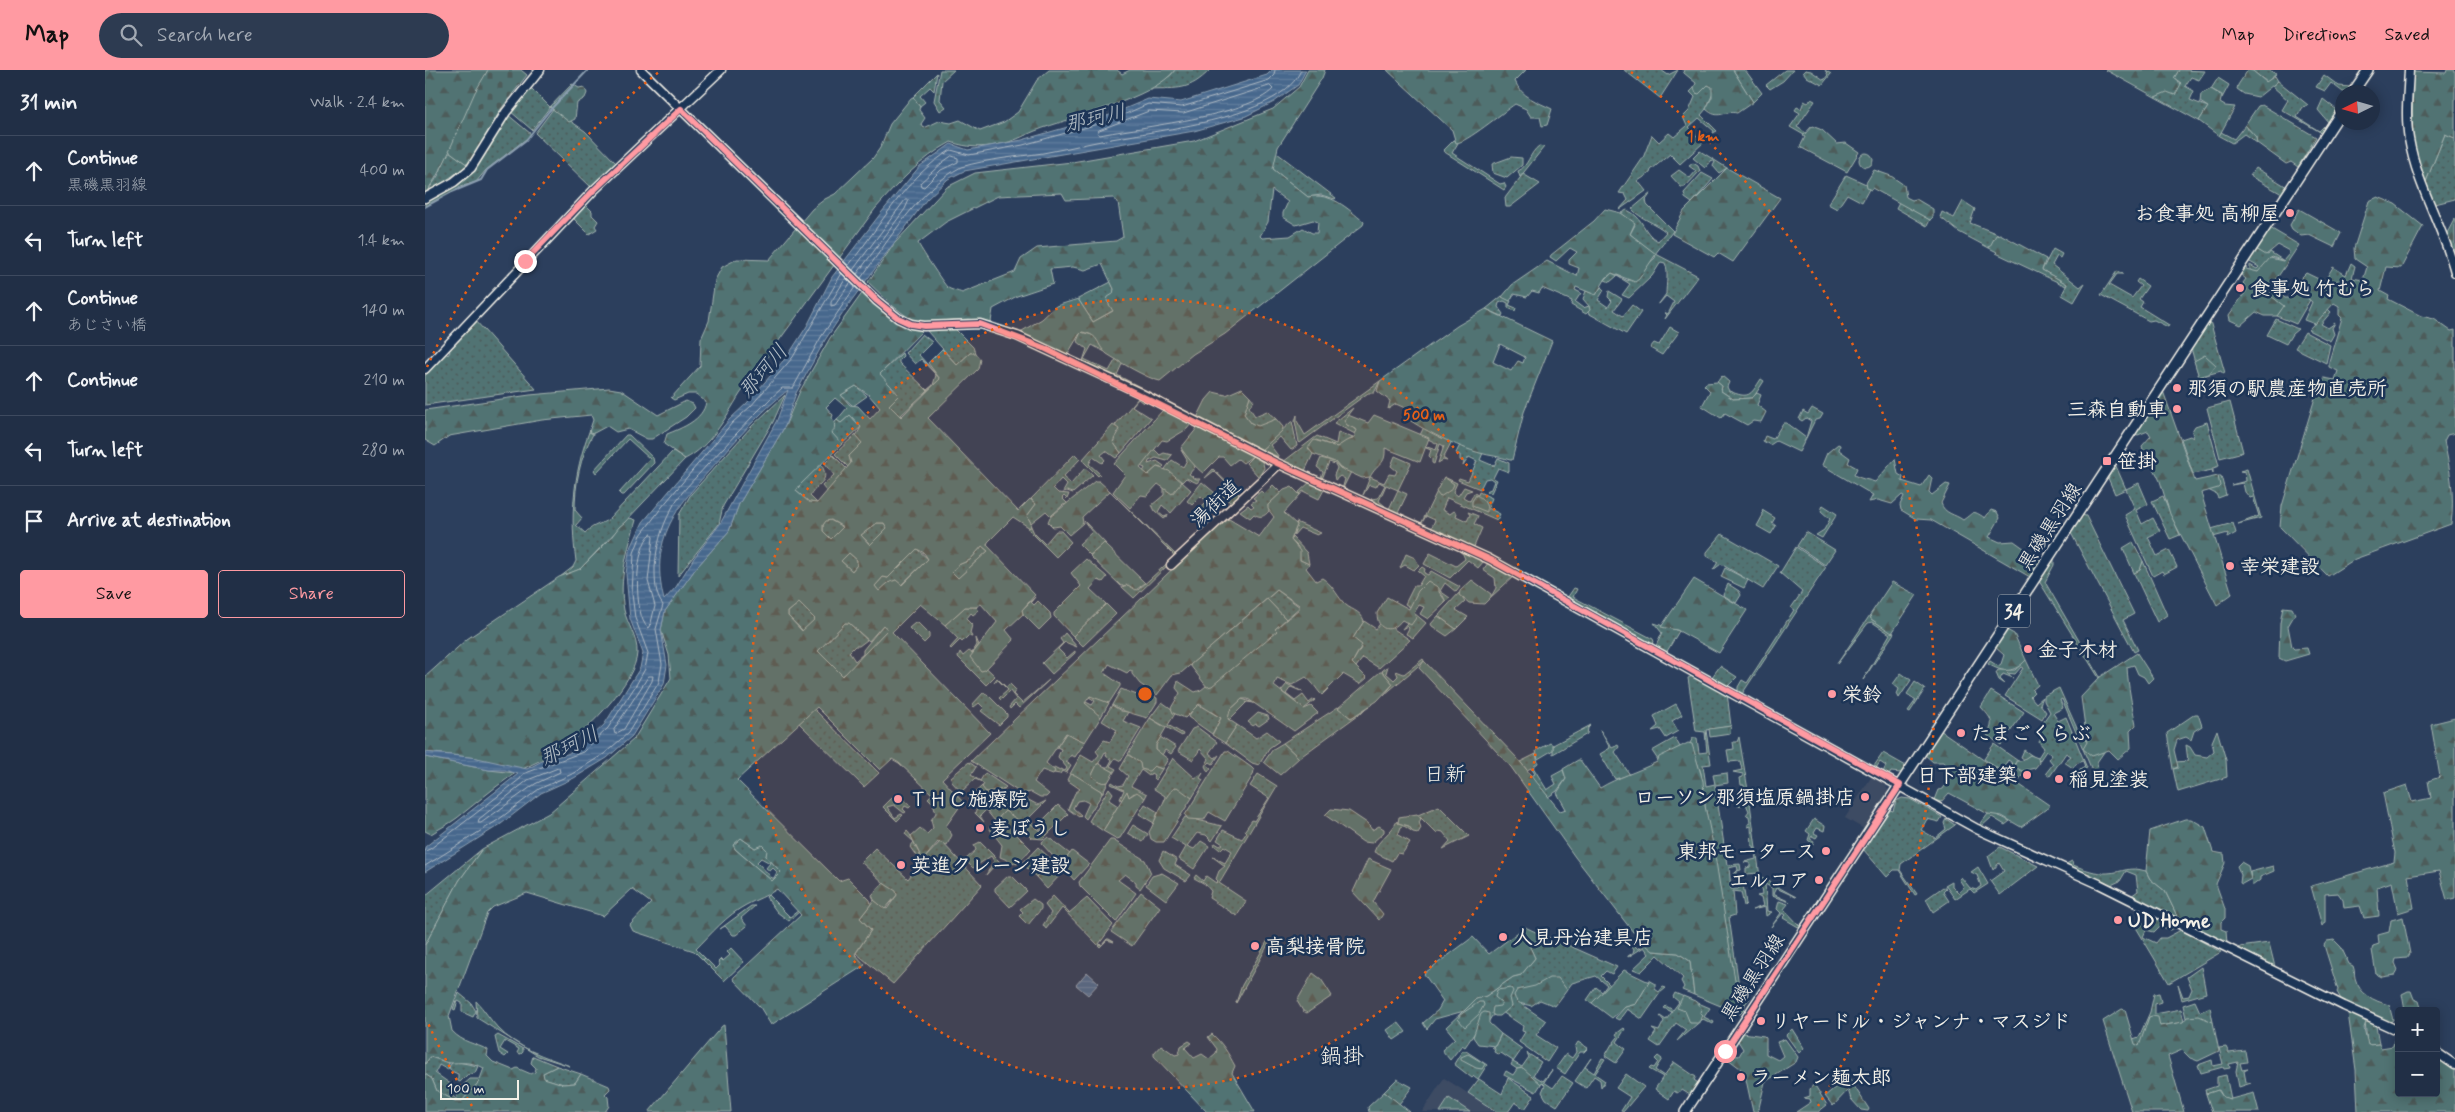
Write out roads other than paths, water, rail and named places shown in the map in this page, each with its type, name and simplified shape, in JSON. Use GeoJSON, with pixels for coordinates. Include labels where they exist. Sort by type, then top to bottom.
{"type":"FeatureCollection","features":[{"type":"Feature","properties":{"kind":"main road"},"geometry":{"type":"LineString","coordinates":[[2358,85],[2368,70]]}},
{"type":"Feature","properties":{"kind":"main road","name":"黒磯黒羽線"},"geometry":{"type":"LineString","coordinates":[[1685,1112],[2335,121]]}},
{"type":"Feature","properties":{"kind":"street"},"geometry":{"type":"LineString","coordinates":[[425,198],[454,182],[471,168],[506,112],[540,70]]}},
{"type":"Feature","properties":{"kind":"street"},"geometry":{"type":"LineString","coordinates":[[641,70],[877,301],[898,318],[911,324],[924,326],[980,324],[1017,336],[1140,393],[1279,464],[1491,560],[2003,842],[2099,884],[2395,1029]]}},
{"type":"Feature","properties":{"kind":"street"},"geometry":{"type":"LineString","coordinates":[[425,369],[594,190],[721,70]]}},
{"type":"Feature","properties":{"kind":"street"},"geometry":{"type":"LineString","coordinates":[[2409,70],[2407,108],[2409,140],[2420,181],[2446,243],[2455,272]]}},
{"type":"Feature","properties":{"kind":"street","name":"湯街道"},"geometry":{"type":"LineString","coordinates":[[1171,566],[1279,464]]}},
{"type":"Feature","properties":{"kind":"street"},"geometry":{"type":"LineString","coordinates":[[2440,1055],[2455,1065]]}},
{"type":"Feature","properties":{"kind":"water"},"geometry":{"type":"Polygon","coordinates":[[[1272,70],[1306,70],[1298,85],[1274,102],[1244,117],[1194,131],[964,171],[948,179],[926,200],[851,301],[825,340],[796,393],[785,426],[739,504],[729,531],[696,568],[665,611],[661,630],[667,665],[664,684],[632,736],[607,758],[574,778],[541,793],[501,824],[425,872],[425,847],[518,774],[505,770],[489,770],[425,757],[425,752],[477,758],[527,769],[544,760],[567,754],[579,748],[604,725],[640,668],[643,653],[630,619],[626,574],[629,552],[643,522],[729,420],[747,403],[789,354],[807,326],[832,277],[920,166],[951,144],[968,150],[1022,140],[1110,115],[1148,99],[1181,102],[1267,75],[1272,70]],[[788,390],[746,429],[682,503],[672,520],[660,556],[660,576],[664,600],[676,587],[694,558],[720,524],[777,420],[788,390]]]}},
{"type":"Feature","properties":{"kind":"water"},"geometry":{"type":"Polygon","coordinates":[[[1087,972],[1099,983],[1088,995],[1076,985],[1087,972]]]}},
{"type":"Feature","properties":{"kind":"waterway"},"geometry":{"type":"LineString","coordinates":[[425,207],[452,192],[481,180],[487,170],[526,140],[549,111],[588,70]]}},
{"type":"Feature","properties":{"kind":"place","name":"お食事処 高柳屋"},"geometry":{"type":"Point","coordinates":[2290,213]}},
{"type":"Feature","properties":{"kind":"place","name":"食事処 竹むら"},"geometry":{"type":"Point","coordinates":[2240,288]}},
{"type":"Feature","properties":{"kind":"place","name":"那須の駅農産物直売所"},"geometry":{"type":"Point","coordinates":[2177,388]}},
{"type":"Feature","properties":{"kind":"place","name":"三森自動車"},"geometry":{"type":"Point","coordinates":[2177,409]}},
{"type":"Feature","properties":{"kind":"place","name":"笹掛"},"geometry":{"type":"Point","coordinates":[2107,461]}},
{"type":"Feature","properties":{"kind":"place","name":"幸栄建設"},"geometry":{"type":"Point","coordinates":[2230,566]}},
{"type":"Feature","properties":{"kind":"place","name":"金子木材"},"geometry":{"type":"Point","coordinates":[2028,649]}},
{"type":"Feature","properties":{"kind":"place","name":"栄鈴"},"geometry":{"type":"Point","coordinates":[1832,694]}},
{"type":"Feature","properties":{"kind":"place","name":"たまごくらぶ"},"geometry":{"type":"Point","coordinates":[1961,733]}},
{"type":"Feature","properties":{"kind":"place","name":"日下部建築"},"geometry":{"type":"Point","coordinates":[2027,775]}},
{"type":"Feature","properties":{"kind":"place","name":"稲見塗装"},"geometry":{"type":"Point","coordinates":[2059,779]}},
{"type":"Feature","properties":{"kind":"place","name":"ローソン那須塩原鍋掛店"},"geometry":{"type":"Point","coordinates":[1865,797]}},
{"type":"Feature","properties":{"kind":"place","name":"ＴＨＣ施療院"},"geometry":{"type":"Point","coordinates":[898,799]}},
{"type":"Feature","properties":{"kind":"place","name":"麦ぼうし"},"geometry":{"type":"Point","coordinates":[980,828]}},
{"type":"Feature","properties":{"kind":"place","name":"東邦モータース"},"geometry":{"type":"Point","coordinates":[1826,851]}},
{"type":"Feature","properties":{"kind":"place","name":"英進クレーン建設"},"geometry":{"type":"Point","coordinates":[901,865]}},
{"type":"Feature","properties":{"kind":"place","name":"エルコア"},"geometry":{"type":"Point","coordinates":[1819,880]}},
{"type":"Feature","properties":{"kind":"place","name":"UD Home"},"geometry":{"type":"Point","coordinates":[2118,920]}},
{"type":"Feature","properties":{"kind":"place","name":"人見丹治建具店"},"geometry":{"type":"Point","coordinates":[1503,937]}},
{"type":"Feature","properties":{"kind":"place","name":"高梨接骨院"},"geometry":{"type":"Point","coordinates":[1255,946]}},
{"type":"Feature","properties":{"kind":"place","name":"リヤードル・ジャンナ・マスジド"},"geometry":{"type":"Point","coordinates":[1761,1021]}},
{"type":"Feature","properties":{"kind":"place","name":"ラーメン麺太郎"},"geometry":{"type":"Point","coordinates":[1741,1077]}},
{"type":"Feature","properties":{"kind":"district","name":"日新"},"geometry":{"type":"Point","coordinates":[1445,774]}},
{"type":"Feature","properties":{"kind":"district","name":"鍋掛"},"geometry":{"type":"Point","coordinates":[1342,1055]}},
{"type":"Feature","properties":{"kind":"water label","name":"那珂川"},"geometry":{"type":"Point","coordinates":[1095,118]}},
{"type":"Feature","properties":{"kind":"water label","name":"那珂川"},"geometry":{"type":"Point","coordinates":[763,371]}},
{"type":"Feature","properties":{"kind":"water label","name":"那珂川"},"geometry":{"type":"Point","coordinates":[569,746]}}]}
